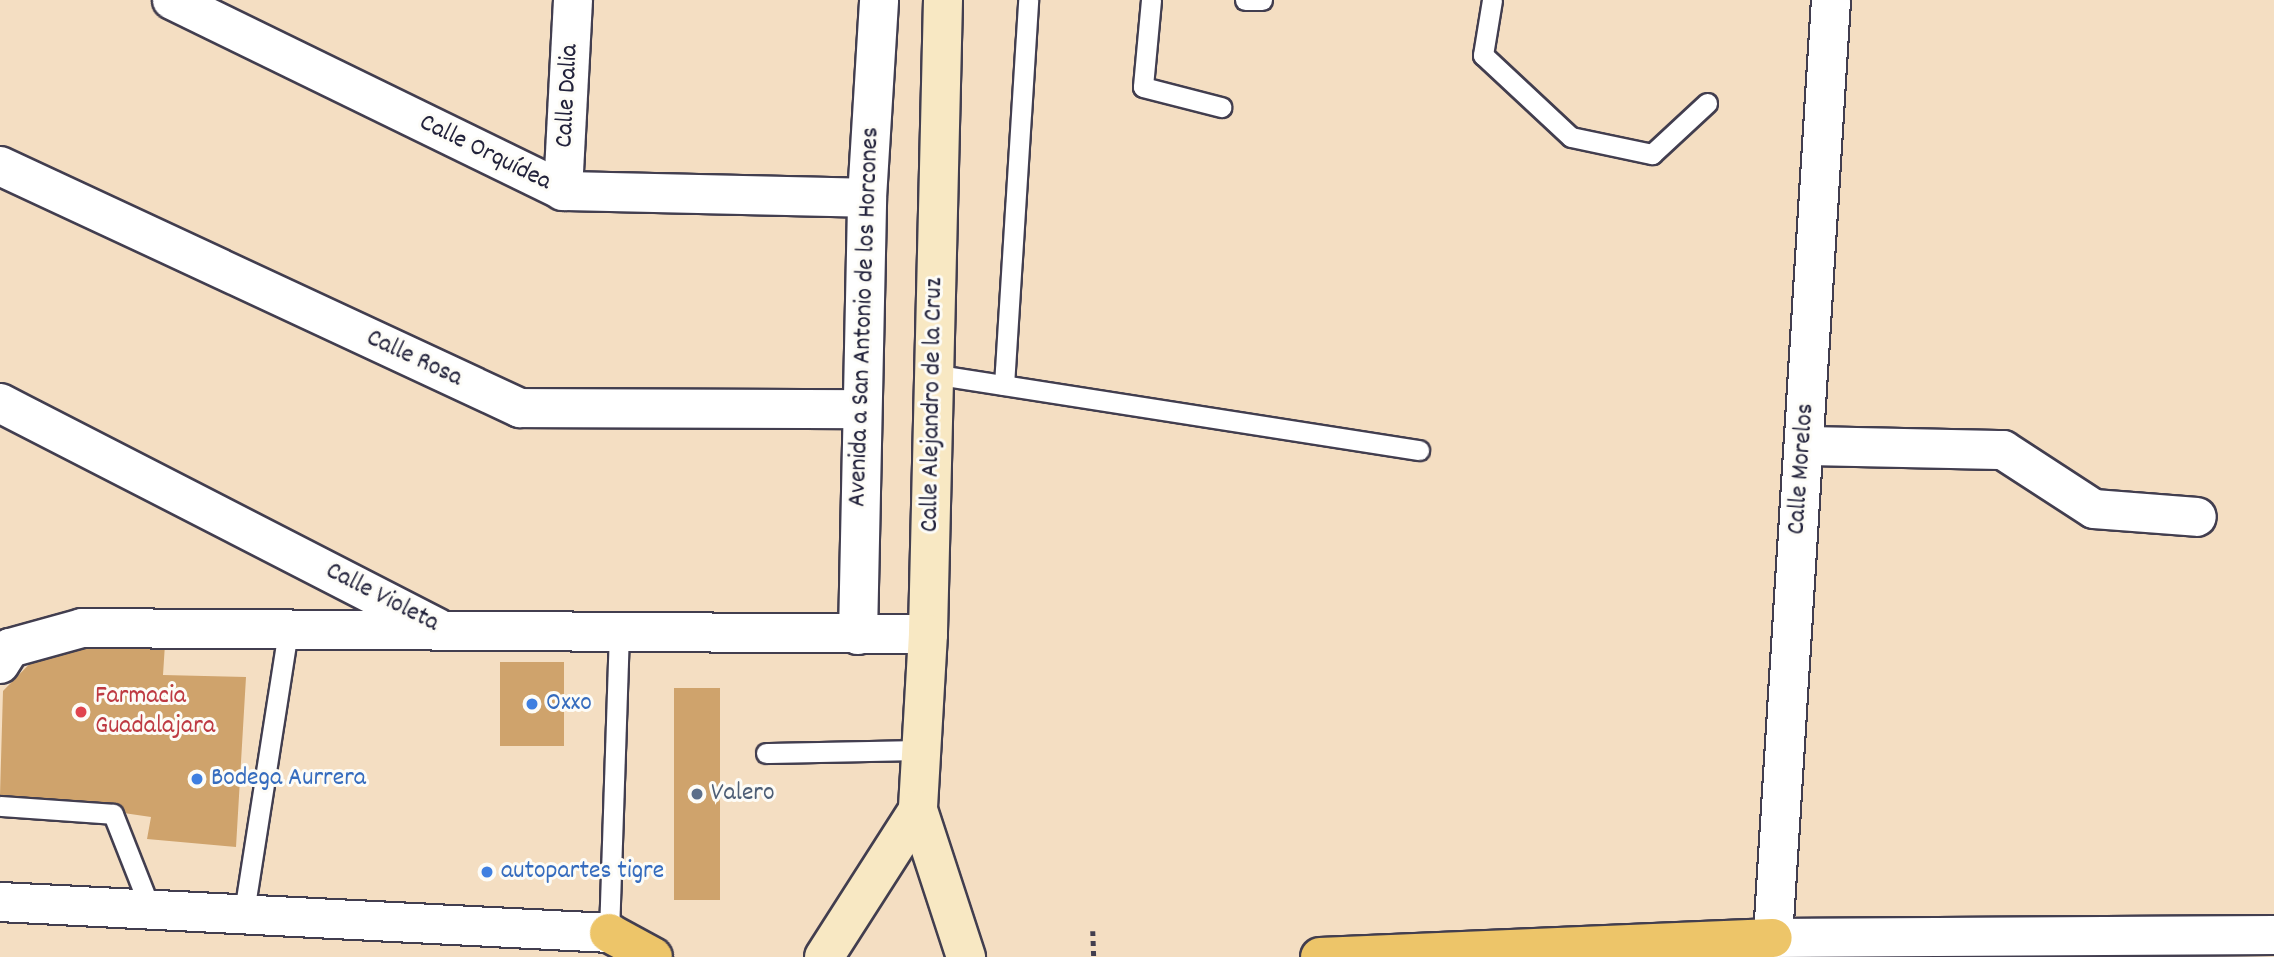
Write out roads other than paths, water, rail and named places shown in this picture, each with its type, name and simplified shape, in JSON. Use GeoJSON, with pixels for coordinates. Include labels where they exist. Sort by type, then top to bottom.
{"type":"FeatureCollection","features":[{"type":"Feature","properties":{"kind":"highway"},"geometry":{"type":"LineString","coordinates":[[609,933],[653,957]]}},
{"type":"Feature","properties":{"kind":"highway"},"geometry":{"type":"LineString","coordinates":[[1320,957],[1773,938]]}},
{"type":"Feature","properties":{"kind":"main road","name":"Calle Alejandro de la Cruz"},"geometry":{"type":"LineString","coordinates":[[943,0],[928,634],[918,810],[966,957]]}},
{"type":"Feature","properties":{"kind":"main road","name":"Calle Alejandro de la Cruz"},"geometry":{"type":"LineString","coordinates":[[824,957],[918,810]]}},
{"type":"Feature","properties":{"kind":"street","name":"Calle Orquídea"},"geometry":{"type":"LineString","coordinates":[[172,0],[563,191],[867,198]]}},
{"type":"Feature","properties":{"kind":"street","name":"Calle Dalia"},"geometry":{"type":"LineString","coordinates":[[563,191],[573,0]]}},
{"type":"Feature","properties":{"kind":"street","name":"Avenida a San Antonio de los Horcones"},"geometry":{"type":"LineString","coordinates":[[858,635],[860,410],[867,198],[879,0]]}},
{"type":"Feature","properties":{"kind":"street","name":"Calle Morelos"},"geometry":{"type":"LineString","coordinates":[[1773,938],[1831,0]]}},
{"type":"Feature","properties":{"kind":"street","name":"Calle Rosa"},"geometry":{"type":"LineString","coordinates":[[0,166],[520,408],[860,410]]}},
{"type":"Feature","properties":{"kind":"street","name":"Calle Violeta"},"geometry":{"type":"LineString","coordinates":[[0,403],[446,632],[928,634]]}},
{"type":"Feature","properties":{"kind":"street"},"geometry":{"type":"LineString","coordinates":[[1804,446],[2003,450],[2094,509],[2197,517]]}},
{"type":"Feature","properties":{"kind":"street"},"geometry":{"type":"LineString","coordinates":[[0,664],[10,648],[82,628],[446,632]]}},
{"type":"Feature","properties":{"kind":"street"},"geometry":{"type":"LineString","coordinates":[[0,902],[244,912],[609,933]]}},
{"type":"Feature","properties":{"kind":"street"},"geometry":{"type":"LineString","coordinates":[[1773,938],[2274,934]]}},
{"type":"Feature","properties":{"kind":"lane"},"geometry":{"type":"LineString","coordinates":[[1004,385],[1028,0]]}},
{"type":"Feature","properties":{"kind":"lane"},"geometry":{"type":"LineString","coordinates":[[1151,0],[1143,87],[1221,107]]}},
{"type":"Feature","properties":{"kind":"lane"},"geometry":{"type":"LineString","coordinates":[[1245,0],[1262,0]]}},
{"type":"Feature","properties":{"kind":"lane"},"geometry":{"type":"LineString","coordinates":[[1492,0],[1483,55],[1571,137],[1652,154],[1707,103]]}},
{"type":"Feature","properties":{"kind":"lane"},"geometry":{"type":"LineString","coordinates":[[933,374],[1419,450]]}},
{"type":"Feature","properties":{"kind":"lane"},"geometry":{"type":"LineString","coordinates":[[244,912],[288,630]]}},
{"type":"Feature","properties":{"kind":"lane"},"geometry":{"type":"LineString","coordinates":[[609,933],[619,633]]}},
{"type":"Feature","properties":{"kind":"lane"},"geometry":{"type":"LineString","coordinates":[[766,752],[922,750]]}},
{"type":"Feature","properties":{"kind":"lane"},"geometry":{"type":"LineString","coordinates":[[0,806],[113,814],[150,908]]}},
{"type":"Feature","properties":{"kind":"place","name":"Oxxo"},"geometry":{"type":"Point","coordinates":[532,704]}},
{"type":"Feature","properties":{"kind":"place","name":"Farmacia Guadalajara"},"geometry":{"type":"Point","coordinates":[81,712]}},
{"type":"Feature","properties":{"kind":"place","name":"Bodega Aurrera"},"geometry":{"type":"Point","coordinates":[197,779]}},
{"type":"Feature","properties":{"kind":"place","name":"Valero"},"geometry":{"type":"Point","coordinates":[697,794]}},
{"type":"Feature","properties":{"kind":"place","name":"autopartes tigre"},"geometry":{"type":"Point","coordinates":[487,872]}}]}
